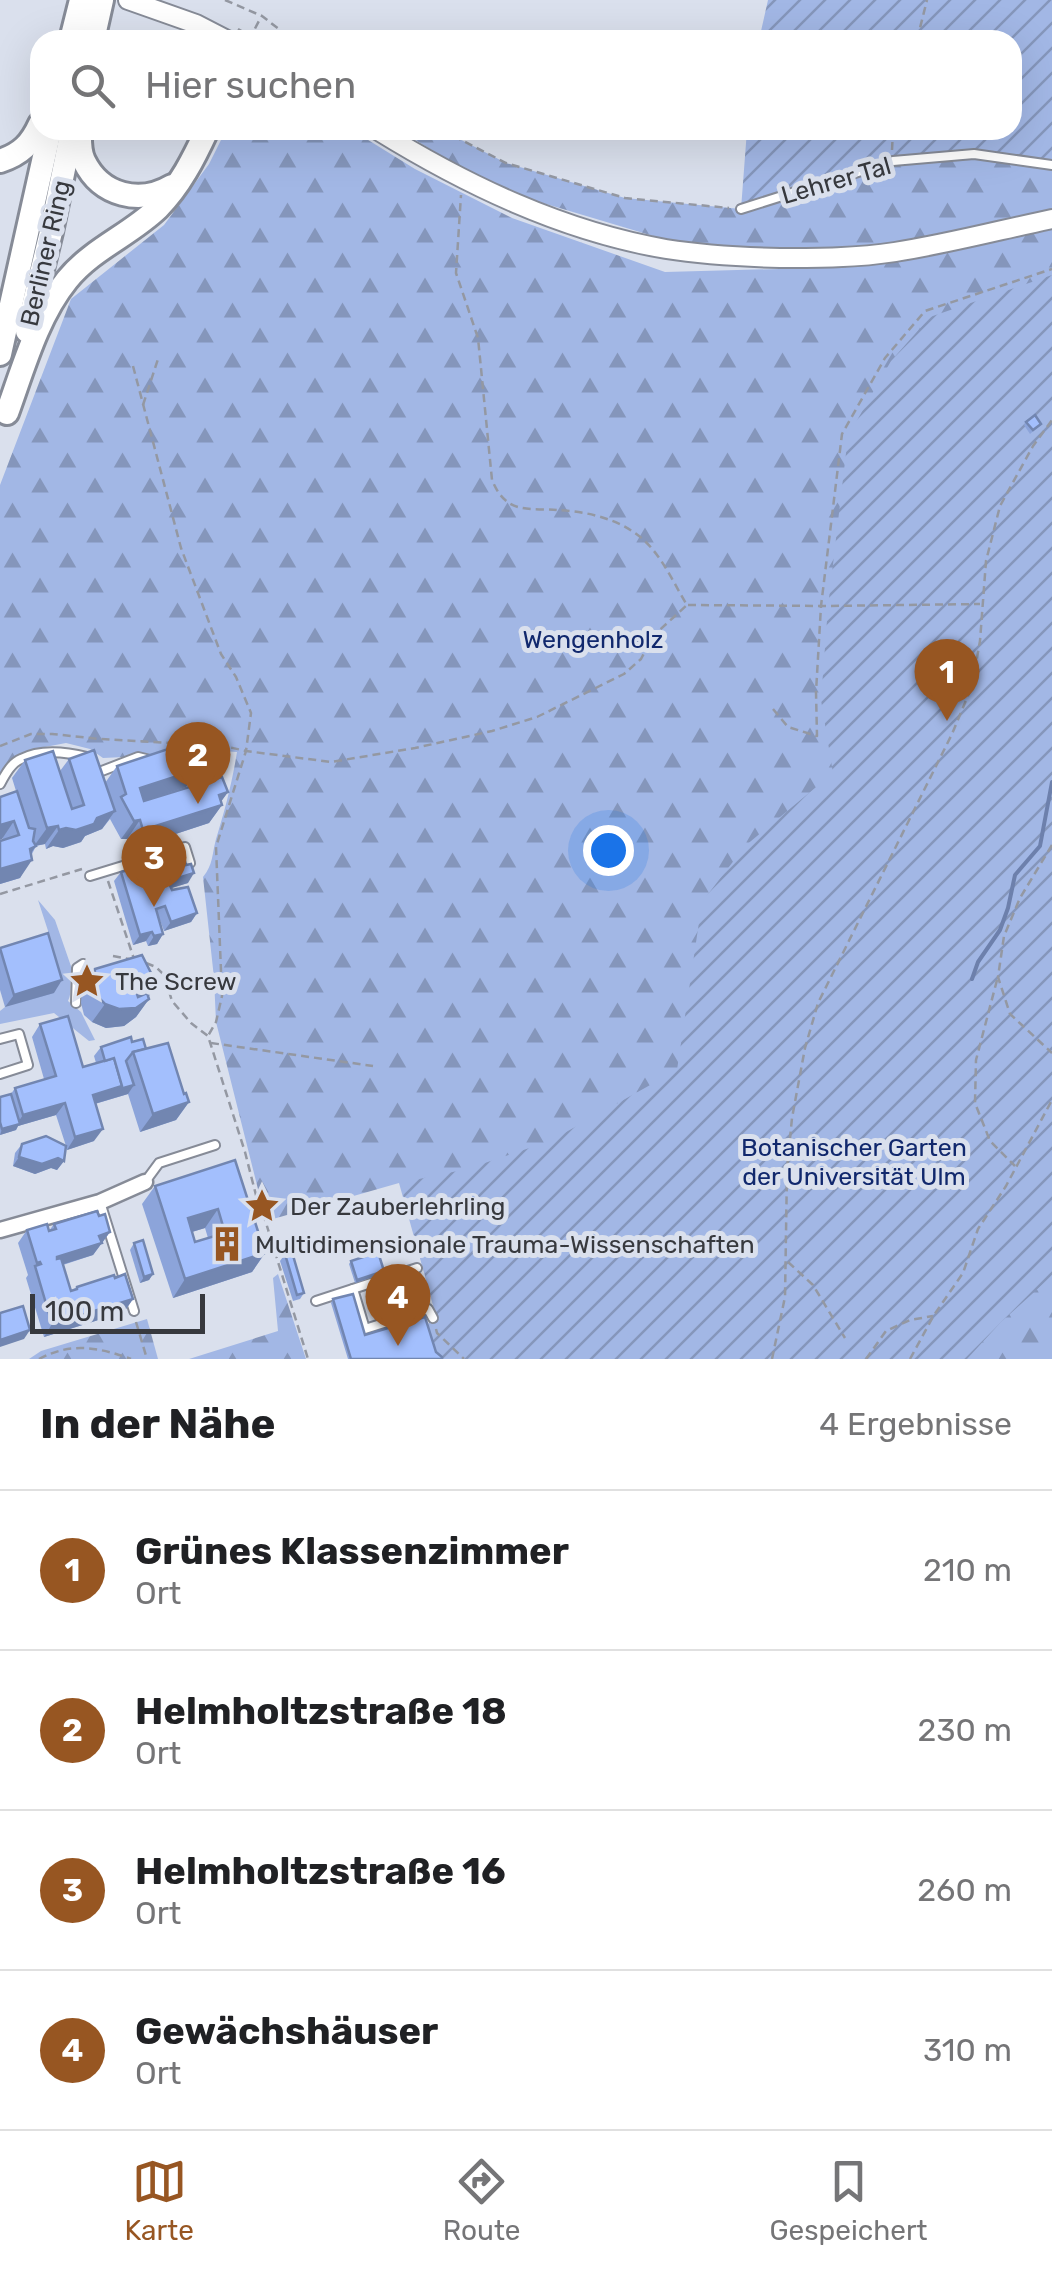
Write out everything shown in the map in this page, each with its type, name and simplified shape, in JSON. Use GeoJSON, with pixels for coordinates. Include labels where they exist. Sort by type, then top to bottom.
{"type":"FeatureCollection","features":[{"type":"Feature","properties":{"kind":"highway"},"geometry":{"type":"LineString","coordinates":[[74,30],[81,0]]}},
{"type":"Feature","properties":{"kind":"highway"},"geometry":{"type":"LineString","coordinates":[[95,30],[102,0]]}},
{"type":"Feature","properties":{"kind":"highway"},"geometry":{"type":"LineString","coordinates":[[0,161],[32,140]]}},
{"type":"Feature","properties":{"kind":"highway","name":"Berliner Ring"},"geometry":{"type":"LineString","coordinates":[[0,354],[48,140]]}},
{"type":"Feature","properties":{"kind":"highway","name":"Berliner Ring"},"geometry":{"type":"LineString","coordinates":[[3,423],[74,140]]}},
{"type":"Feature","properties":{"kind":"highway"},"geometry":{"type":"LineString","coordinates":[[78,140],[84,162],[98,182],[110,190],[123,195],[150,196],[179,181]]}},
{"type":"Feature","properties":{"kind":"highway"},"geometry":{"type":"LineString","coordinates":[[3,423],[41,324],[66,282],[84,262],[158,208],[190,167],[202,140]]}},
{"type":"Feature","properties":{"kind":"street"},"geometry":{"type":"LineString","coordinates":[[133,1],[208,30]]}},
{"type":"Feature","properties":{"kind":"street"},"geometry":{"type":"LineString","coordinates":[[394,140],[462,179],[525,208],[604,234],[724,256],[822,258],[894,252],[1052,219]]}},
{"type":"Feature","properties":{"kind":"street"},"geometry":{"type":"LineString","coordinates":[[0,1230],[100,1202],[146,1182]]}},
{"type":"Feature","properties":{"kind":"lane","name":"Lehrer Tal"},"geometry":{"type":"LineString","coordinates":[[741,209],[892,161],[974,154],[1052,165]]}},
{"type":"Feature","properties":{"kind":"lane"},"geometry":{"type":"LineString","coordinates":[[0,784],[19,759],[56,752],[88,757],[98,786]]}},
{"type":"Feature","properties":{"kind":"lane"},"geometry":{"type":"LineString","coordinates":[[95,776],[138,757],[160,762]]}},
{"type":"Feature","properties":{"kind":"lane"},"geometry":{"type":"LineString","coordinates":[[94,875],[185,847],[190,863]]}},
{"type":"Feature","properties":{"kind":"lane"},"geometry":{"type":"LineString","coordinates":[[76,1003],[77,968],[83,964]]}},
{"type":"Feature","properties":{"kind":"lane"},"geometry":{"type":"LineString","coordinates":[[0,1039],[19,1034],[28,1066],[0,1074]]}},
{"type":"Feature","properties":{"kind":"lane"},"geometry":{"type":"LineString","coordinates":[[146,1182],[159,1163],[215,1144]]}},
{"type":"Feature","properties":{"kind":"lane"},"geometry":{"type":"LineString","coordinates":[[100,1202],[134,1314]]}},
{"type":"Feature","properties":{"kind":"lane"},"geometry":{"type":"LineString","coordinates":[[316,1301],[417,1268]]}},
{"type":"Feature","properties":{"kind":"lane"},"geometry":{"type":"LineString","coordinates":[[353,1289],[365,1329],[428,1309],[432,1318]]}},
{"type":"Feature","properties":{"kind":"path"},"geometry":{"type":"LineString","coordinates":[[225,0],[262,16],[280,30]]}},
{"type":"Feature","properties":{"kind":"path"},"geometry":{"type":"LineString","coordinates":[[920,30],[928,0]]}},
{"type":"Feature","properties":{"kind":"path"},"geometry":{"type":"LineString","coordinates":[[254,30],[262,16]]}},
{"type":"Feature","properties":{"kind":"path"},"geometry":{"type":"LineString","coordinates":[[462,140],[506,162],[625,198],[741,209]]}},
{"type":"Feature","properties":{"kind":"path"},"geometry":{"type":"LineString","coordinates":[[892,161],[893,140]]}},
{"type":"Feature","properties":{"kind":"path"},"geometry":{"type":"LineString","coordinates":[[462,179],[456,273],[478,338],[496,492],[517,507],[570,510],[628,528],[646,540],[687,605]]}},
{"type":"Feature","properties":{"kind":"path"},"geometry":{"type":"LineString","coordinates":[[773,709],[788,727],[817,736],[821,606],[842,434],[885,358],[925,311],[1052,269]]}},
{"type":"Feature","properties":{"kind":"path"},"geometry":{"type":"LineString","coordinates":[[142,406],[158,359]]}},
{"type":"Feature","properties":{"kind":"path"},"geometry":{"type":"LineString","coordinates":[[132,366],[181,548],[221,654],[251,713],[246,751],[216,847],[222,996],[208,1036],[308,1359]]}},
{"type":"Feature","properties":{"kind":"path"},"geometry":{"type":"LineString","coordinates":[[772,1359],[785,1297],[787,1169],[792,1118],[818,1003],[972,686],[986,561],[1000,506],[1051,423]]}},
{"type":"Feature","properties":{"kind":"path"},"geometry":{"type":"LineString","coordinates":[[0,746],[30,734],[52,734],[224,746],[331,762],[474,735],[537,717],[624,674],[641,659],[653,636],[687,605],[981,604]]}},
{"type":"Feature","properties":{"kind":"path"},"geometry":{"type":"LineString","coordinates":[[1016,1167],[990,1142],[975,1103],[976,1060],[998,978],[1004,936],[1020,898],[1052,844]]}},
{"type":"Feature","properties":{"kind":"path"},"geometry":{"type":"LineString","coordinates":[[0,894],[95,865],[94,875],[106,875],[134,960]]}},
{"type":"Feature","properties":{"kind":"path"},"geometry":{"type":"LineString","coordinates":[[112,956],[156,967],[164,975],[172,1001],[208,1036]]}},
{"type":"Feature","properties":{"kind":"path"},"geometry":{"type":"LineString","coordinates":[[998,978],[1010,1014],[1052,1053]]}},
{"type":"Feature","properties":{"kind":"path"},"geometry":{"type":"LineString","coordinates":[[209,1043],[373,1066]]}},
{"type":"Feature","properties":{"kind":"path"},"geometry":{"type":"LineString","coordinates":[[910,1359],[962,1274],[978,1230],[1052,1100]]}},
{"type":"Feature","properties":{"kind":"path"},"geometry":{"type":"LineString","coordinates":[[787,1262],[812,1285],[845,1338]]}},
{"type":"Feature","properties":{"kind":"path"},"geometry":{"type":"LineString","coordinates":[[134,1314],[147,1359]]}},
{"type":"Feature","properties":{"kind":"path"},"geometry":{"type":"LineString","coordinates":[[866,1359],[886,1330],[934,1316]]}},
{"type":"Feature","properties":{"kind":"path"},"geometry":{"type":"LineString","coordinates":[[432,1318],[438,1334],[464,1359]]}},
{"type":"Feature","properties":{"kind":"path"},"geometry":{"type":"LineString","coordinates":[[39,1359],[74,1347],[131,1359]]}},
{"type":"Feature","properties":{"kind":"green space"},"geometry":{"type":"Polygon","coordinates":[[[768,0],[1052,0],[1052,165],[974,154],[893,161],[741,209],[746,140],[1022,140],[1022,30],[761,30],[768,0]]]}},
{"type":"Feature","properties":{"kind":"green space","name":"Wengenholz"},"geometry":{"type":"Polygon","coordinates":[[[221,140],[368,140],[415,169],[512,218],[665,272],[850,267],[1052,225],[1052,420],[980,535],[521,1359],[435,1312],[399,1183],[266,1221],[216,1022],[203,877],[212,859],[237,752],[189,749],[166,755],[103,758],[90,749],[66,743],[29,750],[0,774],[0,485],[71,299],[164,225],[209,164],[221,140]]]}},
{"type":"Feature","properties":{"kind":"green space"},"geometry":{"type":"Polygon","coordinates":[[[415,140],[461,140],[506,163],[625,198],[741,209],[893,161],[974,154],[1052,165],[1052,211],[926,239],[833,250],[725,251],[670,241],[526,198],[463,169],[415,140]]]}},
{"type":"Feature","properties":{"kind":"green space","name":"Botanischer Garten der Universität Ulm"},"geometry":{"type":"Polygon","coordinates":[[[1052,275],[1052,1276],[967,1359],[438,1359],[426,1328],[435,1312],[400,1183],[467,1169],[550,1141],[677,1070],[702,902],[745,846],[833,773],[821,700],[848,436],[891,361],[930,317],[1052,275]]]}},
{"type":"Feature","properties":{"kind":"green space"},"geometry":{"type":"Polygon","coordinates":[[[38,900],[55,920],[73,972],[68,1001],[81,1012],[95,1040],[89,1041],[54,1013],[0,1024],[0,1011],[5,1007],[54,992],[0,952],[50,937],[38,900]]]}},
{"type":"Feature","properties":{"kind":"green space"},"geometry":{"type":"Polygon","coordinates":[[[1052,1170],[1052,1359],[885,1359],[1052,1170]]]}},
{"type":"Feature","properties":{"kind":"green space"},"geometry":{"type":"Polygon","coordinates":[[[278,1274],[306,1359],[189,1359],[278,1331],[273,1278],[278,1274]]]}},
{"type":"Feature","properties":{"kind":"green space"},"geometry":{"type":"Polygon","coordinates":[[[147,1319],[158,1359],[29,1359],[41,1351],[147,1319]]]}},
{"type":"Feature","properties":{"kind":"building"},"geometry":{"type":"Polygon","coordinates":[[[1035,415],[1041,424],[1033,430],[1026,422],[1035,415]]]}},
{"type":"Feature","properties":{"kind":"building"},"geometry":{"type":"Polygon","coordinates":[[[180,745],[184,756],[193,752],[199,769],[140,788],[144,801],[222,777],[228,792],[219,795],[222,805],[143,830],[140,820],[134,821],[121,797],[126,794],[117,766],[180,745]]]}},
{"type":"Feature","properties":{"kind":"building"},"geometry":{"type":"Polygon","coordinates":[[[94,750],[115,811],[76,830],[47,828],[25,760],[53,751],[72,809],[84,805],[69,759],[94,750]]]}},
{"type":"Feature","properties":{"kind":"building"},"geometry":{"type":"Polygon","coordinates":[[[17,791],[29,828],[35,829],[36,846],[30,849],[32,860],[0,869],[0,841],[19,835],[14,821],[0,825],[0,797],[17,791]]]}},
{"type":"Feature","properties":{"kind":"building"},"geometry":{"type":"Polygon","coordinates":[[[183,853],[186,865],[191,864],[194,873],[168,881],[172,890],[188,887],[197,913],[171,922],[165,906],[156,909],[163,934],[140,935],[121,872],[183,853]]]}},
{"type":"Feature","properties":{"kind":"building"},"geometry":{"type":"Polygon","coordinates":[[[48,933],[62,980],[14,995],[0,948],[48,933]]]}},
{"type":"Feature","properties":{"kind":"building"},"geometry":{"type":"Polygon","coordinates":[[[142,955],[154,989],[137,994],[138,997],[147,993],[149,999],[136,1008],[119,1009],[105,1004],[97,996],[95,969],[142,955]]]}},
{"type":"Feature","properties":{"kind":"building"},"geometry":{"type":"Polygon","coordinates":[[[68,1016],[83,1067],[114,1058],[122,1086],[93,1095],[103,1129],[75,1137],[65,1103],[23,1115],[15,1088],[56,1076],[40,1024],[68,1016]]]}},
{"type":"Feature","properties":{"kind":"building"},"geometry":{"type":"Polygon","coordinates":[[[131,1037],[132,1042],[143,1039],[146,1049],[133,1052],[126,1061],[134,1085],[120,1089],[114,1058],[105,1061],[101,1047],[131,1037]]]}},
{"type":"Feature","properties":{"kind":"building"},"geometry":{"type":"Polygon","coordinates":[[[168,1043],[189,1102],[153,1114],[133,1052],[168,1043]]]}},
{"type":"Feature","properties":{"kind":"building"},"geometry":{"type":"Polygon","coordinates":[[[11,1094],[20,1124],[2,1129],[0,1097],[11,1094]]]}},
{"type":"Feature","properties":{"kind":"building"},"geometry":{"type":"Polygon","coordinates":[[[46,1136],[66,1146],[64,1161],[58,1158],[42,1164],[19,1157],[22,1144],[46,1136]]]}},
{"type":"Feature","properties":{"kind":"building"},"geometry":{"type":"Polygon","coordinates":[[[235,1160],[265,1253],[185,1279],[155,1186],[235,1160]],[[218,1209],[188,1218],[195,1242],[225,1233],[218,1209]]]}},
{"type":"Feature","properties":{"kind":"building"},"geometry":{"type":"Polygon","coordinates":[[[97,1211],[99,1216],[105,1214],[110,1232],[99,1236],[102,1243],[57,1259],[61,1258],[71,1291],[125,1274],[133,1299],[52,1324],[35,1266],[41,1264],[37,1263],[27,1230],[47,1224],[49,1231],[56,1229],[54,1224],[97,1211]]]}},
{"type":"Feature","properties":{"kind":"building"},"geometry":{"type":"Polygon","coordinates":[[[143,1240],[153,1274],[144,1277],[134,1243],[143,1240]]]}},
{"type":"Feature","properties":{"kind":"building"},"geometry":{"type":"Polygon","coordinates":[[[292,1252],[304,1293],[297,1295],[285,1254],[292,1252]]]}},
{"type":"Feature","properties":{"kind":"building"},"geometry":{"type":"Polygon","coordinates":[[[378,1252],[384,1271],[357,1280],[351,1261],[378,1252]]]}},
{"type":"Feature","properties":{"kind":"building"},"geometry":{"type":"Polygon","coordinates":[[[353,1294],[365,1335],[425,1317],[442,1359],[351,1359],[333,1299],[353,1294]]]}},
{"type":"Feature","properties":{"kind":"building"},"geometry":{"type":"Polygon","coordinates":[[[23,1306],[30,1330],[0,1340],[0,1313],[23,1306]]]}},
{"type":"Feature","properties":{"kind":"waterway"},"geometry":{"type":"LineString","coordinates":[[972,979],[978,962],[1000,930],[1015,875],[1040,846],[1052,782]]}},
{"type":"Feature","properties":{"kind":"place","name":"Grünes Klassenzimmer"},"geometry":{"type":"Point","coordinates":[947,721]}},
{"type":"Feature","properties":{"kind":"place","name":"Helmholtzstraße 18"},"geometry":{"type":"Point","coordinates":[198,804]}},
{"type":"Feature","properties":{"kind":"place","name":"Helmholtzstraße 16"},"geometry":{"type":"Point","coordinates":[154,907]}},
{"type":"Feature","properties":{"kind":"place","name":"The Screw"},"geometry":{"type":"Point","coordinates":[87,981]}},
{"type":"Feature","properties":{"kind":"place","name":"Der Zauberlehrling"},"geometry":{"type":"Point","coordinates":[262,1206]}},
{"type":"Feature","properties":{"kind":"place","name":"Multidimensionale Trauma-Wissenschaften"},"geometry":{"type":"Point","coordinates":[227,1244]}},
{"type":"Feature","properties":{"kind":"place","name":"Gewächshäuser"},"geometry":{"type":"Point","coordinates":[398,1346]}}]}
